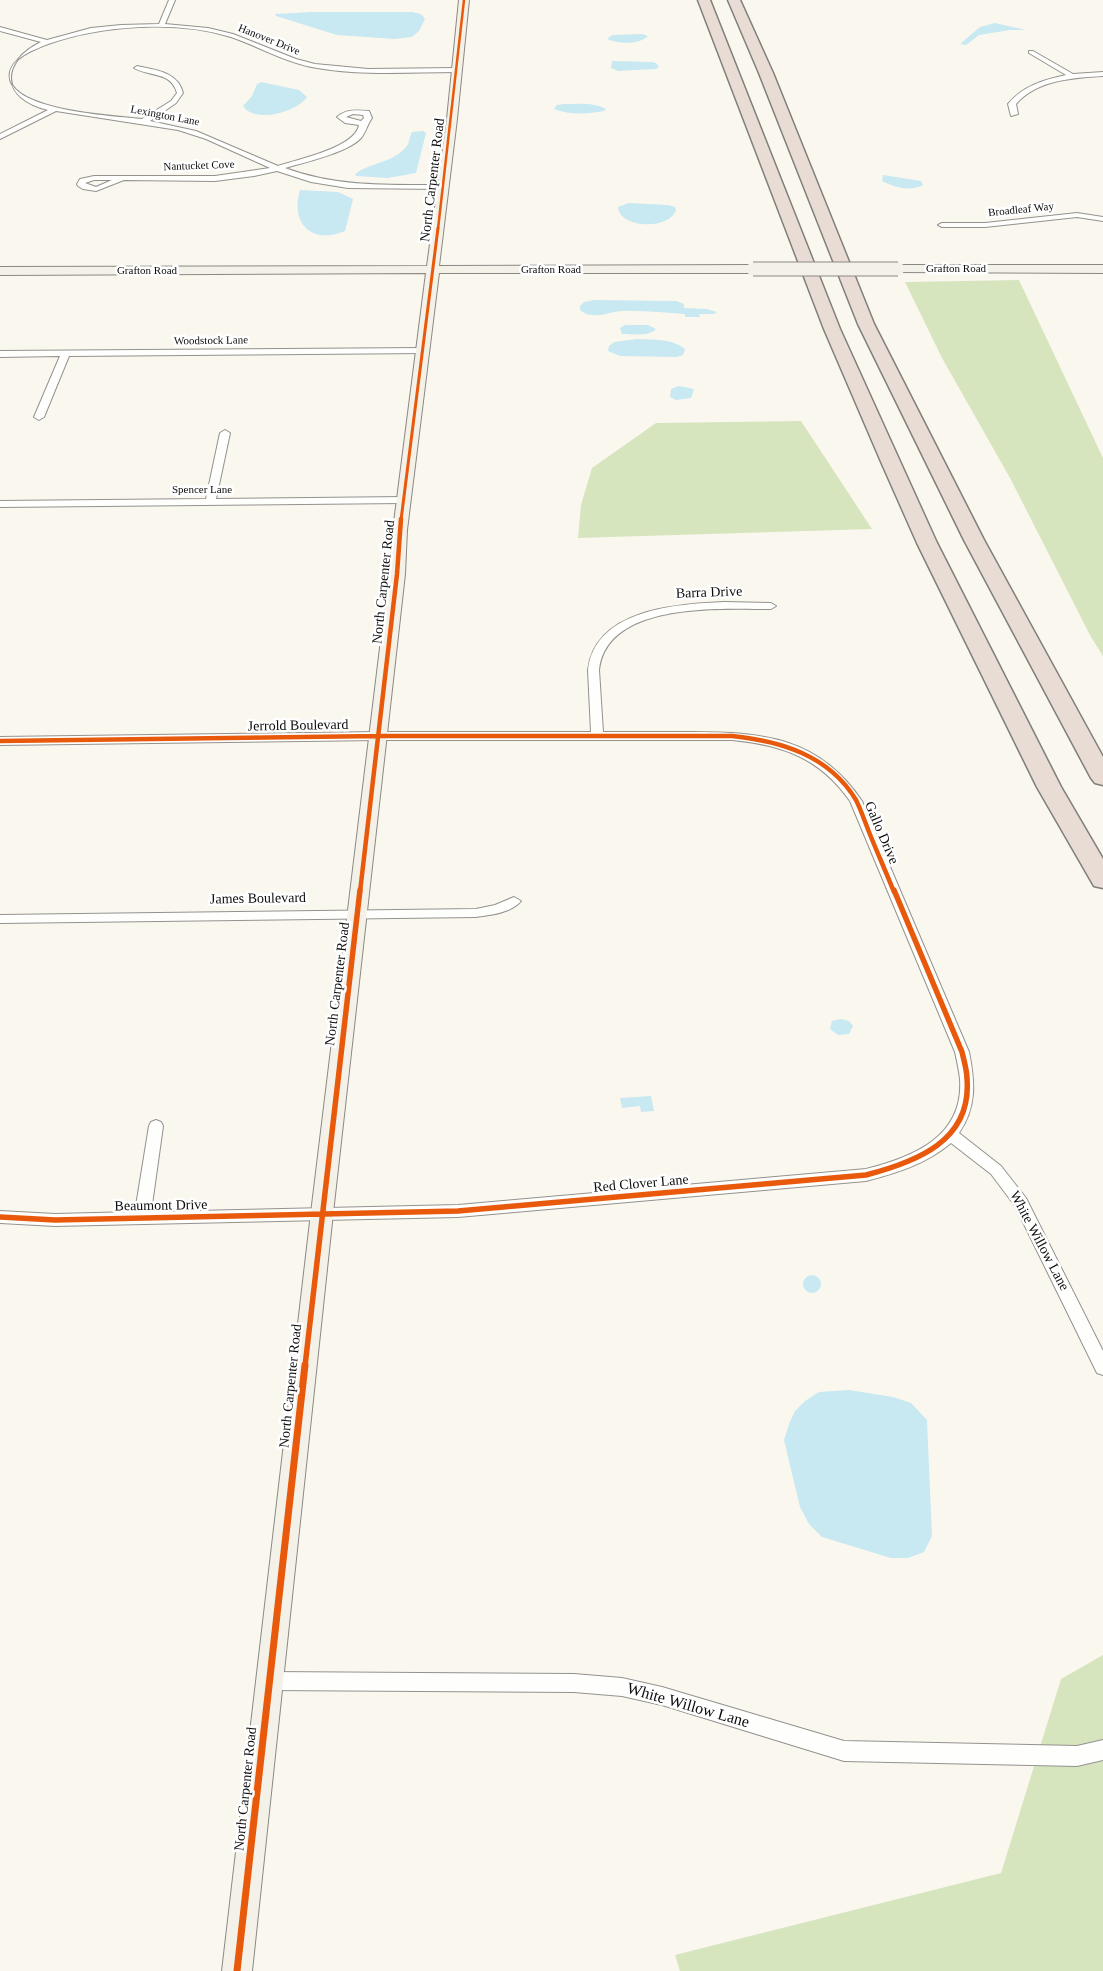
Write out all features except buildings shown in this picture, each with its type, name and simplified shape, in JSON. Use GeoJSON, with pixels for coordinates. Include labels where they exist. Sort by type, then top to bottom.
{"type":"FeatureCollection","features":[{"type":"Feature","properties":{"kind":"highway"},"geometry":{"type":"LineString","coordinates":[[704,0],[832,329],[891,464],[927,543],[1049,787],[1103,880]]}},
{"type":"Feature","properties":{"kind":"highway"},"geometry":{"type":"LineString","coordinates":[[734,0],[766,74],[866,324],[974,540],[1103,778]]}},
{"type":"Feature","properties":{"kind":"street"},"geometry":{"type":"LineString","coordinates":[[160,26],[172,0]]}},
{"type":"Feature","properties":{"kind":"street","name":"North Carpenter Road"},"geometry":{"type":"LineString","coordinates":[[237,1971],[322,1213],[379,736],[404,500],[464,0]]}},
{"type":"Feature","properties":{"kind":"street","name":"Hanover Drive"},"geometry":{"type":"LineString","coordinates":[[47,42],[102,29],[160,26],[187,27],[224,33],[286,58],[322,67],[358,70],[456,70]]}},
{"type":"Feature","properties":{"kind":"street"},"geometry":{"type":"LineString","coordinates":[[0,29],[47,42]]}},
{"type":"Feature","properties":{"kind":"street","name":"Lexington Lane"},"geometry":{"type":"LineString","coordinates":[[47,42],[27,51],[12,62],[5,72],[9,88],[21,98],[55,109],[143,122],[203,135],[277,168],[317,181],[347,185],[442,187]]}},
{"type":"Feature","properties":{"kind":"street"},"geometry":{"type":"LineString","coordinates":[[1031,52],[1073,77]]}},
{"type":"Feature","properties":{"kind":"street"},"geometry":{"type":"LineString","coordinates":[[137,68],[172,79],[178,84],[180,93],[174,102],[143,122]]}},
{"type":"Feature","properties":{"kind":"street"},"geometry":{"type":"LineString","coordinates":[[1014,114],[1012,104],[1026,91],[1047,83],[1073,77],[1103,74]]}},
{"type":"Feature","properties":{"kind":"street"},"geometry":{"type":"LineString","coordinates":[[0,137],[55,109]]}},
{"type":"Feature","properties":{"kind":"street","name":"Nantucket Cove"},"geometry":{"type":"LineString","coordinates":[[121,179],[227,178],[253,174],[277,168],[347,144],[361,133],[363,124]]}},
{"type":"Feature","properties":{"kind":"street","name":"Broadleaf Way"},"geometry":{"type":"LineString","coordinates":[[942,225],[989,225],[1077,215],[1103,219]]}},
{"type":"Feature","properties":{"kind":"street","name":"Grafton Road"},"geometry":{"type":"LineString","coordinates":[[0,271],[1103,269]]}},
{"type":"Feature","properties":{"kind":"street","name":"Woodstock Lane"},"geometry":{"type":"LineString","coordinates":[[0,354],[423,351]]}},
{"type":"Feature","properties":{"kind":"street"},"geometry":{"type":"LineString","coordinates":[[39,417],[65,354]]}},
{"type":"Feature","properties":{"kind":"street"},"geometry":{"type":"LineString","coordinates":[[210,502],[225,433]]}},
{"type":"Feature","properties":{"kind":"street","name":"Spencer Lane"},"geometry":{"type":"LineString","coordinates":[[0,504],[404,500]]}},
{"type":"Feature","properties":{"kind":"street","name":"Barra Drive"},"geometry":{"type":"LineString","coordinates":[[597,735],[594,666],[597,654],[603,644],[622,627],[649,614],[682,607],[771,606]]}},
{"type":"Feature","properties":{"kind":"street","name":"Jerrold Boulevard"},"geometry":{"type":"LineString","coordinates":[[0,741],[597,735]]}},
{"type":"Feature","properties":{"kind":"street","name":"Gallo Drive"},"geometry":{"type":"LineString","coordinates":[[597,735],[732,736],[765,740],[788,746],[816,759],[832,770],[845,784],[856,800],[964,1060],[969,1077],[968,1095],[960,1120],[950,1134]]}},
{"type":"Feature","properties":{"kind":"street","name":"James Boulevard"},"geometry":{"type":"LineString","coordinates":[[0,919],[476,914],[498,910],[514,901]]}},
{"type":"Feature","properties":{"kind":"street"},"geometry":{"type":"LineString","coordinates":[[142,1218],[156,1126]]}},
{"type":"Feature","properties":{"kind":"street","name":"Red Clover Lane"},"geometry":{"type":"LineString","coordinates":[[322,1213],[458,1211],[866,1175],[888,1170],[912,1161],[931,1150],[950,1134]]}},
{"type":"Feature","properties":{"kind":"street","name":"White Willow Lane"},"geometry":{"type":"LineString","coordinates":[[950,1134],[996,1170],[1021,1202],[1103,1368]]}},
{"type":"Feature","properties":{"kind":"street","name":"Beaumont Drive"},"geometry":{"type":"LineString","coordinates":[[0,1217],[55,1220],[322,1213]]}},
{"type":"Feature","properties":{"kind":"street","name":"White Willow Lane"},"geometry":{"type":"LineString","coordinates":[[269,1681],[574,1683],[622,1687],[662,1696],[844,1751],[1077,1756],[1103,1750]]}},
{"type":"Feature","properties":{"kind":"green space"},"geometry":{"type":"Polygon","coordinates":[[[1019,280],[1103,458],[1103,656],[1091,637],[1010,478],[942,358],[905,282],[1019,280]]]}},
{"type":"Feature","properties":{"kind":"green space"},"geometry":{"type":"Polygon","coordinates":[[[801,421],[872,529],[578,538],[581,505],[592,468],[656,423],[801,421]]]}},
{"type":"Feature","properties":{"kind":"green space"},"geometry":{"type":"Polygon","coordinates":[[[1103,1655],[1103,1971],[680,1971],[675,1955],[1001,1873],[1061,1679],[1103,1655]]]}},
{"type":"Feature","properties":{"kind":"water"},"geometry":{"type":"Polygon","coordinates":[[[412,12],[421,14],[425,19],[419,31],[412,37],[395,39],[337,35],[276,16],[275,14],[412,12]]]}},
{"type":"Feature","properties":{"kind":"water"},"geometry":{"type":"Polygon","coordinates":[[[995,23],[1026,30],[1010,30],[979,35],[966,45],[960,44],[980,27],[995,23]]]}},
{"type":"Feature","properties":{"kind":"water"},"geometry":{"type":"Polygon","coordinates":[[[642,34],[648,36],[634,42],[622,43],[607,39],[612,35],[642,34]]]}},
{"type":"Feature","properties":{"kind":"water"},"geometry":{"type":"Polygon","coordinates":[[[612,61],[652,62],[656,63],[659,67],[656,69],[618,71],[611,68],[612,61]]]}},
{"type":"Feature","properties":{"kind":"water"},"geometry":{"type":"Polygon","coordinates":[[[261,82],[299,90],[307,97],[286,111],[276,114],[257,114],[243,106],[252,96],[257,84],[261,82]]]}},
{"type":"Feature","properties":{"kind":"water"},"geometry":{"type":"Polygon","coordinates":[[[591,104],[606,109],[598,112],[579,113],[554,109],[557,105],[591,104]]]}},
{"type":"Feature","properties":{"kind":"water"},"geometry":{"type":"Polygon","coordinates":[[[423,131],[426,133],[416,173],[388,178],[356,176],[355,174],[361,170],[401,152],[407,145],[412,132],[423,131]]]}},
{"type":"Feature","properties":{"kind":"water"},"geometry":{"type":"Polygon","coordinates":[[[883,175],[921,181],[923,185],[913,188],[897,187],[882,181],[883,175]]]}},
{"type":"Feature","properties":{"kind":"water"},"geometry":{"type":"Polygon","coordinates":[[[300,190],[338,192],[353,199],[345,231],[333,235],[323,235],[314,233],[306,228],[301,222],[298,213],[300,190]]]}},
{"type":"Feature","properties":{"kind":"water"},"geometry":{"type":"Polygon","coordinates":[[[629,203],[668,205],[675,207],[676,210],[672,217],[655,224],[635,223],[620,214],[618,207],[629,203]]]}},
{"type":"Feature","properties":{"kind":"water"},"geometry":{"type":"Polygon","coordinates":[[[594,300],[676,301],[684,304],[684,308],[707,309],[717,312],[714,314],[699,314],[700,317],[685,317],[685,314],[638,311],[618,311],[602,315],[592,315],[580,310],[580,306],[584,302],[594,300]]]}},
{"type":"Feature","properties":{"kind":"water"},"geometry":{"type":"Polygon","coordinates":[[[625,325],[648,325],[656,329],[645,334],[622,334],[620,328],[625,325]]]}},
{"type":"Feature","properties":{"kind":"water"},"geometry":{"type":"Polygon","coordinates":[[[637,339],[668,341],[685,349],[683,355],[676,357],[620,356],[608,351],[609,346],[614,342],[637,339]]]}},
{"type":"Feature","properties":{"kind":"water"},"geometry":{"type":"Polygon","coordinates":[[[679,386],[694,389],[691,398],[676,400],[670,397],[671,389],[679,386]]]}},
{"type":"Feature","properties":{"kind":"water"},"geometry":{"type":"Polygon","coordinates":[[[841,1019],[849,1021],[853,1026],[849,1034],[838,1035],[830,1029],[832,1021],[841,1019]]]}},
{"type":"Feature","properties":{"kind":"water"},"geometry":{"type":"Polygon","coordinates":[[[651,1096],[654,1111],[641,1112],[640,1106],[622,1108],[620,1098],[651,1096]]]}},
{"type":"Feature","properties":{"kind":"water"},"geometry":{"type":"Polygon","coordinates":[[[808,1275],[816,1275],[821,1280],[819,1291],[808,1293],[803,1288],[803,1280],[808,1275]]]}},
{"type":"Feature","properties":{"kind":"water"},"geometry":{"type":"Polygon","coordinates":[[[849,1390],[893,1397],[911,1403],[927,1420],[932,1536],[924,1552],[908,1558],[891,1558],[822,1537],[809,1524],[800,1507],[784,1440],[789,1424],[795,1411],[805,1401],[819,1392],[849,1390]]]}},
{"type":"Feature","properties":{"kind":"cycle path"},"geometry":{"type":"LineString","coordinates":[[237,1971],[322,1213],[397,574],[400,530],[452,119],[464,0]]}},
{"type":"Feature","properties":{"kind":"cycle path"},"geometry":{"type":"LineString","coordinates":[[0,741],[379,736],[732,736],[769,741],[786,746],[818,761],[845,785],[856,801],[962,1052],[967,1079],[966,1101],[959,1121],[948,1137],[932,1150],[912,1161],[866,1175],[458,1211],[55,1220],[0,1217]]}}]}
